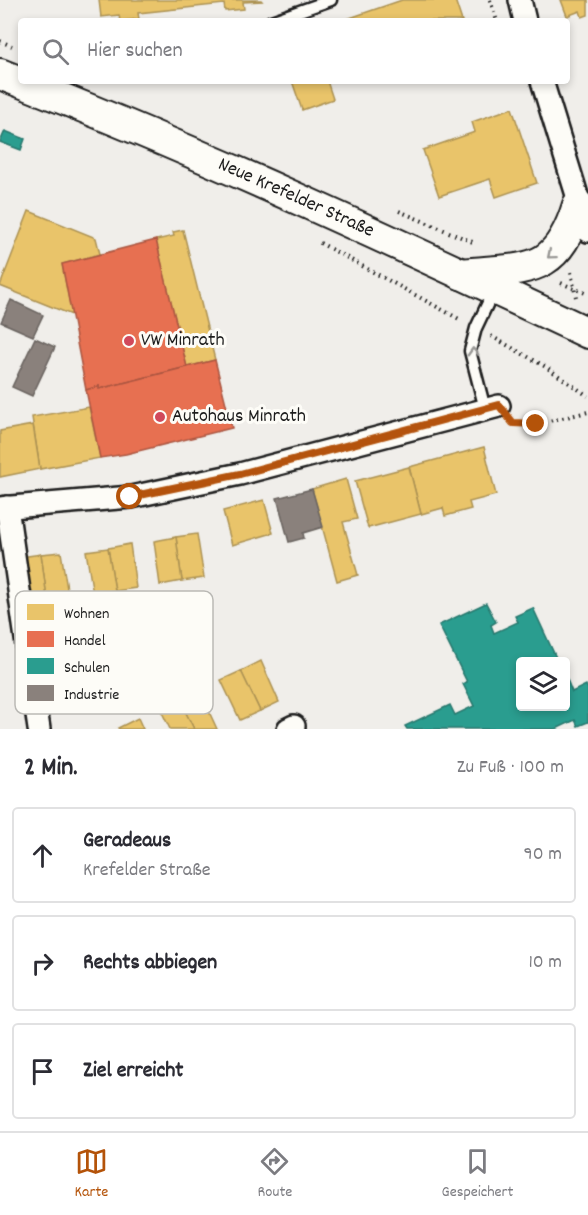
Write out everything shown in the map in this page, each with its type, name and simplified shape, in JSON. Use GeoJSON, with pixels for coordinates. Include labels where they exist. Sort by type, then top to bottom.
{"type":"FeatureCollection","features":[{"type":"Feature","properties":{"kind":"main road","name":"Neue Krefelder Straße"},"geometry":{"type":"LineString","coordinates":[[0,74],[18,81]]}},
{"type":"Feature","properties":{"kind":"main road","name":"Neue Krefelder Straße"},"geometry":{"type":"LineString","coordinates":[[25,84],[112,118],[588,333]]}},
{"type":"Feature","properties":{"kind":"main road"},"geometry":{"type":"LineString","coordinates":[[461,274],[526,268],[543,261],[554,254],[572,225],[583,218]]}},
{"type":"Feature","properties":{"kind":"street"},"geometry":{"type":"LineString","coordinates":[[520,0],[524,18]]}},
{"type":"Feature","properties":{"kind":"street"},"geometry":{"type":"LineString","coordinates":[[543,84],[583,218]]}},
{"type":"Feature","properties":{"kind":"street"},"geometry":{"type":"LineString","coordinates":[[17,591],[3,507],[130,497],[240,474],[492,407]]}},
{"type":"Feature","properties":{"kind":"street"},"geometry":{"type":"LineString","coordinates":[[37,714],[39,729]]}},
{"type":"Feature","properties":{"kind":"lane"},"geometry":{"type":"LineString","coordinates":[[280,18],[331,0]]}},
{"type":"Feature","properties":{"kind":"lane"},"geometry":{"type":"LineString","coordinates":[[492,407],[470,351],[476,328],[494,290]]}},
{"type":"Feature","properties":{"kind":"path"},"geometry":{"type":"LineString","coordinates":[[490,0],[496,18]]}},
{"type":"Feature","properties":{"kind":"path"},"geometry":{"type":"LineString","coordinates":[[395,209],[482,246]]}},
{"type":"Feature","properties":{"kind":"path"},"geometry":{"type":"LineString","coordinates":[[314,240],[546,367],[588,396]]}},
{"type":"Feature","properties":{"kind":"path"},"geometry":{"type":"LineString","coordinates":[[492,407],[513,423],[536,424],[588,412]]}},
{"type":"Feature","properties":{"kind":"building: Wohnen"},"geometry":{"type":"Polygon","coordinates":[[[99,0],[262,1],[243,2],[244,9],[225,11],[224,4],[138,13],[139,18],[120,18],[119,15],[101,17],[99,0]]]}},
{"type":"Feature","properties":{"kind":"building: Wohnen"},"geometry":{"type":"Polygon","coordinates":[[[402,0],[455,0],[461,18],[350,18],[402,0]]]}},
{"type":"Feature","properties":{"kind":"building: Wohnen"},"geometry":{"type":"Polygon","coordinates":[[[561,0],[588,0],[588,15],[582,17],[580,11],[567,16],[561,0]]]}},
{"type":"Feature","properties":{"kind":"building: Wohnen"},"geometry":{"type":"Polygon","coordinates":[[[293,84],[328,84],[333,99],[302,110],[293,84]]]}},
{"type":"Feature","properties":{"kind":"building: Wohnen"},"geometry":{"type":"Polygon","coordinates":[[[512,108],[537,183],[496,197],[490,179],[439,196],[423,150],[475,132],[472,122],[512,108]]]}},
{"type":"Feature","properties":{"kind":"building: Wohnen"},"geometry":{"type":"Polygon","coordinates":[[[29,211],[96,238],[100,254],[62,264],[72,315],[0,286],[29,211]]]}},
{"type":"Feature","properties":{"kind":"building: Wohnen"},"geometry":{"type":"Polygon","coordinates":[[[183,230],[215,360],[187,367],[156,240],[174,236],[173,232],[183,230]]]}},
{"type":"Feature","properties":{"kind":"building: Wohnen"},"geometry":{"type":"Polygon","coordinates":[[[89,407],[100,458],[40,469],[32,417],[89,407]]]}},
{"type":"Feature","properties":{"kind":"building: Wohnen"},"geometry":{"type":"Polygon","coordinates":[[[33,425],[40,469],[0,477],[0,431],[33,425]]]}},
{"type":"Feature","properties":{"kind":"building: Wohnen"},"geometry":{"type":"Polygon","coordinates":[[[484,447],[496,495],[469,502],[471,509],[445,516],[443,508],[421,514],[409,467],[484,447]]]}},
{"type":"Feature","properties":{"kind":"building: Wohnen"},"geometry":{"type":"Polygon","coordinates":[[[409,467],[421,514],[368,528],[355,481],[409,467]]]}},
{"type":"Feature","properties":{"kind":"building: Wohnen"},"geometry":{"type":"Polygon","coordinates":[[[346,479],[357,519],[343,522],[358,575],[337,581],[312,489],[346,479]]]}},
{"type":"Feature","properties":{"kind":"building: Wohnen"},"geometry":{"type":"Polygon","coordinates":[[[264,500],[273,533],[232,545],[223,511],[264,500]]]}},
{"type":"Feature","properties":{"kind":"building: Wohnen"},"geometry":{"type":"Polygon","coordinates":[[[197,534],[204,578],[182,581],[176,537],[197,534]]]}},
{"type":"Feature","properties":{"kind":"building: Wohnen"},"geometry":{"type":"Polygon","coordinates":[[[176,537],[182,581],[160,585],[154,541],[176,537]]]}},
{"type":"Feature","properties":{"kind":"building: Wohnen"},"geometry":{"type":"Polygon","coordinates":[[[130,544],[136,588],[115,591],[108,548],[130,544]]]}},
{"type":"Feature","properties":{"kind":"building: Wohnen"},"geometry":{"type":"Polygon","coordinates":[[[108,548],[115,591],[93,591],[86,551],[108,548]]]}},
{"type":"Feature","properties":{"kind":"building: Wohnen"},"geometry":{"type":"Polygon","coordinates":[[[61,552],[67,591],[46,591],[41,554],[61,552]]]}},
{"type":"Feature","properties":{"kind":"building: Wohnen"},"geometry":{"type":"Polygon","coordinates":[[[41,554],[46,591],[26,591],[21,557],[41,554]]]}},
{"type":"Feature","properties":{"kind":"building: Wohnen"},"geometry":{"type":"Polygon","coordinates":[[[261,661],[279,702],[260,711],[241,671],[261,661]]]}},
{"type":"Feature","properties":{"kind":"building: Wohnen"},"geometry":{"type":"Polygon","coordinates":[[[241,671],[260,711],[240,720],[221,680],[241,671]]]}},
{"type":"Feature","properties":{"kind":"building: Wohnen"},"geometry":{"type":"Polygon","coordinates":[[[163,714],[186,714],[194,729],[170,729],[163,714]]]}},
{"type":"Feature","properties":{"kind":"building: Wohnen"},"geometry":{"type":"Polygon","coordinates":[[[186,714],[210,714],[217,729],[194,729],[186,714]]]}},
{"type":"Feature","properties":{"kind":"building: Wohnen"},"geometry":{"type":"Polygon","coordinates":[[[138,718],[143,729],[118,728],[138,718]]]}},
{"type":"Feature","properties":{"kind":"building: Handel","name":"VW Minrath"},"geometry":{"type":"Polygon","coordinates":[[[156,240],[187,367],[99,389],[99,386],[86,390],[62,264],[156,240]]]}},
{"type":"Feature","properties":{"kind":"building: Handel","name":"Autohaus Minrath"},"geometry":{"type":"Polygon","coordinates":[[[215,360],[232,428],[126,454],[100,458],[86,390],[99,386],[99,389],[215,360]]]}},
{"type":"Feature","properties":{"kind":"building: Schulen"},"geometry":{"type":"Polygon","coordinates":[[[5,131],[25,139],[21,150],[0,142],[5,131]]]}},
{"type":"Feature","properties":{"kind":"building: Schulen"},"geometry":{"type":"Polygon","coordinates":[[[486,603],[496,622],[491,625],[494,633],[518,622],[515,616],[533,608],[556,657],[516,657],[516,711],[570,711],[570,687],[572,692],[586,685],[588,722],[578,726],[575,720],[556,729],[407,729],[405,726],[450,705],[455,715],[474,706],[463,684],[467,682],[439,625],[486,603]]]}},
{"type":"Feature","properties":{"kind":"building: Industrie"},"geometry":{"type":"Polygon","coordinates":[[[11,300],[43,315],[33,336],[1,322],[11,300]]]}},
{"type":"Feature","properties":{"kind":"building: Industrie"},"geometry":{"type":"Polygon","coordinates":[[[35,338],[55,347],[32,396],[12,387],[35,338]]]}},
{"type":"Feature","properties":{"kind":"building: Industrie"},"geometry":{"type":"Polygon","coordinates":[[[312,489],[323,527],[303,533],[304,538],[289,542],[277,498],[312,489]]]}},
{"type":"Feature","properties":{"kind":"place","name":"VW Minrath"},"geometry":{"type":"Point","coordinates":[129,341]}},
{"type":"Feature","properties":{"kind":"place","name":"Autohaus Minrath"},"geometry":{"type":"Point","coordinates":[160,417]}},
{"type":"Feature","properties":{"kind":"route"},"geometry":{"type":"LineString","coordinates":[[130,497],[240,474],[499,405],[513,423],[536,424]]}}]}
